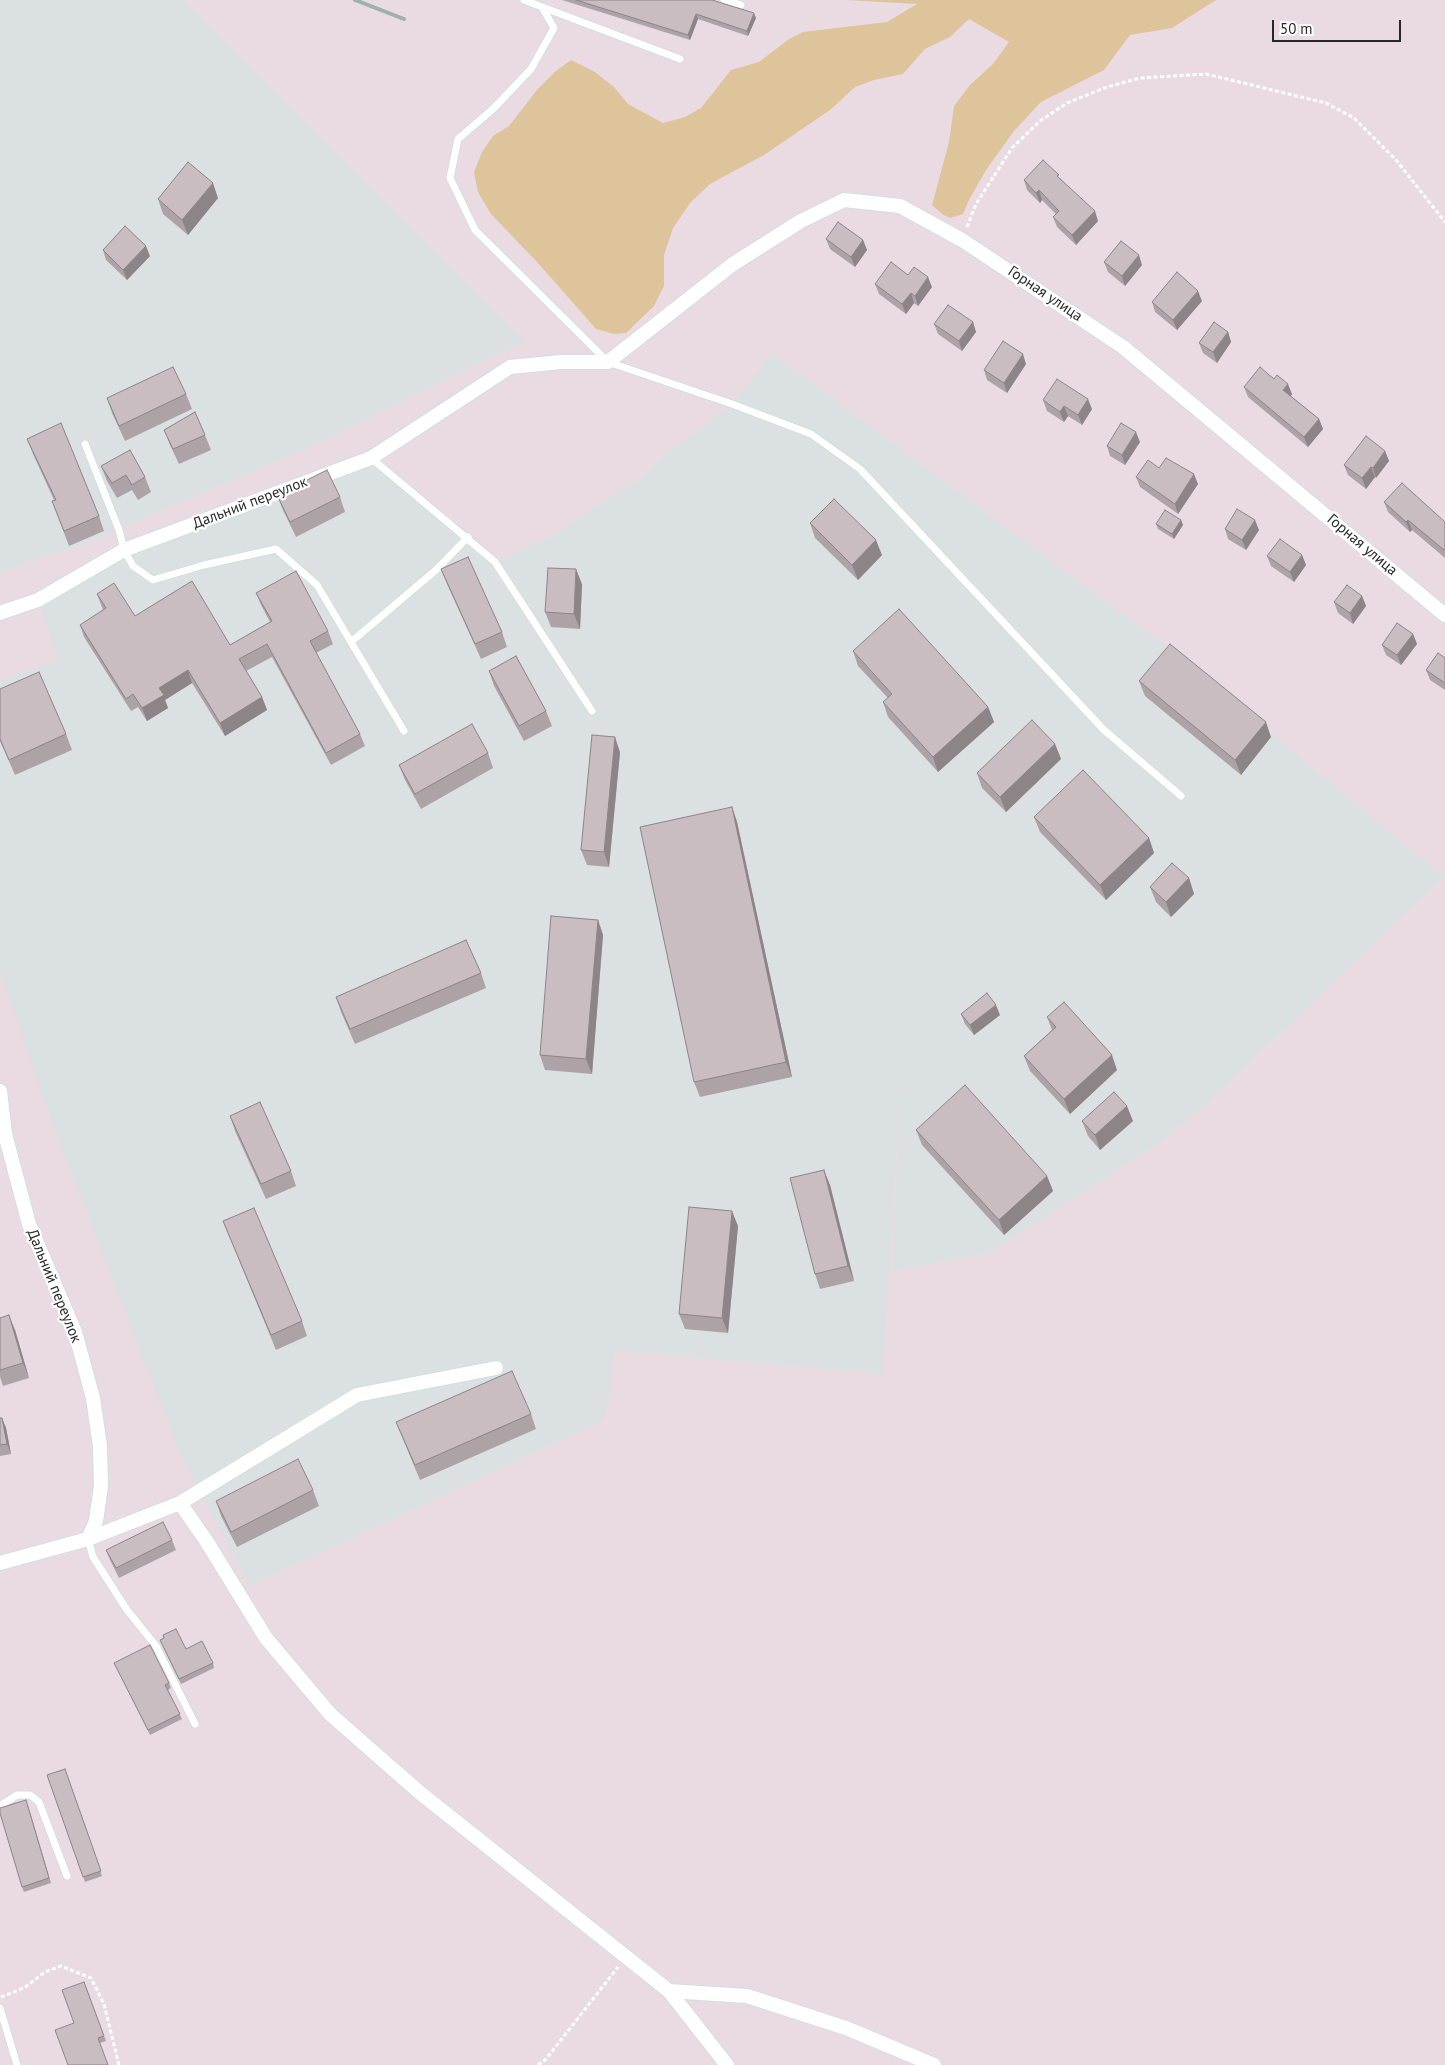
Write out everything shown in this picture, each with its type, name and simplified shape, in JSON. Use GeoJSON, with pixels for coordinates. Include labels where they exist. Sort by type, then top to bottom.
{"type":"FeatureCollection","features":[{"type":"Feature","properties":{"kind":"street","name":"Горная улица"},"geometry":{"type":"LineString","coordinates":[[608,362],[733,264],[801,221],[844,200],[900,206],[962,240],[1123,347],[1445,615]]}},
{"type":"Feature","properties":{"kind":"street","name":"Дальний переулок"},"geometry":{"type":"LineString","coordinates":[[0,613],[38,600],[124,550],[371,458],[510,366],[561,362],[608,362]]}},
{"type":"Feature","properties":{"kind":"street","name":"Дальний переулок"},"geometry":{"type":"LineString","coordinates":[[0,1091],[5,1134],[29,1224],[75,1332],[93,1398],[100,1446],[101,1486],[96,1521],[88,1539]]}},
{"type":"Feature","properties":{"kind":"street"},"geometry":{"type":"LineString","coordinates":[[0,1563],[88,1539],[180,1503],[357,1395],[496,1368]]}},
{"type":"Feature","properties":{"kind":"street"},"geometry":{"type":"LineString","coordinates":[[180,1503],[266,1638],[330,1714],[419,1792],[669,1991],[727,2065]]}},
{"type":"Feature","properties":{"kind":"street"},"geometry":{"type":"LineString","coordinates":[[669,1991],[747,1996],[846,2028],[934,2065]]}},
{"type":"Feature","properties":{"kind":"lane"},"geometry":{"type":"LineString","coordinates":[[524,0],[680,60]]}},
{"type":"Feature","properties":{"kind":"lane"},"geometry":{"type":"LineString","coordinates":[[724,0],[741,5]]}},
{"type":"Feature","properties":{"kind":"lane"},"geometry":{"type":"LineString","coordinates":[[542,7],[554,28],[531,69],[493,109],[458,139],[450,178],[475,230],[608,362],[732,404],[812,434],[860,469],[1104,730],[1181,796]]}},
{"type":"Feature","properties":{"kind":"lane"},"geometry":{"type":"LineString","coordinates":[[85,444],[119,530],[124,550],[133,566],[153,580],[204,565],[276,550],[317,585],[404,731]]}},
{"type":"Feature","properties":{"kind":"lane"},"geometry":{"type":"LineString","coordinates":[[371,458],[468,537],[495,562],[592,711]]}},
{"type":"Feature","properties":{"kind":"lane"},"geometry":{"type":"LineString","coordinates":[[351,642],[436,570],[468,537]]}},
{"type":"Feature","properties":{"kind":"lane"},"geometry":{"type":"LineString","coordinates":[[88,1539],[93,1557],[117,1595],[156,1646],[195,1724]]}},
{"type":"Feature","properties":{"kind":"lane"},"geometry":{"type":"LineString","coordinates":[[0,1806],[17,1795],[30,1796],[39,1802],[67,1876]]}},
{"type":"Feature","properties":{"kind":"lane"},"geometry":{"type":"LineString","coordinates":[[0,2008],[16,2065]]}},
{"type":"Feature","properties":{"kind":"path"},"geometry":{"type":"LineString","coordinates":[[962,240],[976,204],[1012,148],[1040,120],[1067,103],[1123,82],[1140,78],[1206,74],[1326,103],[1354,118],[1396,160],[1445,222]]}},
{"type":"Feature","properties":{"kind":"path"},"geometry":{"type":"LineString","coordinates":[[538,2065],[546,2059],[626,1957]]}},
{"type":"Feature","properties":{"kind":"path"},"geometry":{"type":"LineString","coordinates":[[0,1997],[24,1988],[45,1972],[61,1966],[91,1978],[104,2004],[119,2065]]}},
{"type":"Feature","properties":{"kind":"shaded area"},"geometry":{"type":"Polygon","coordinates":[[[0,0],[184,0],[525,341],[306,449],[78,547],[51,554],[0,574],[0,0]]]}},
{"type":"Feature","properties":{"kind":"shaded area"},"geometry":{"type":"Polygon","coordinates":[[[846,0],[1216,0],[1172,28],[1130,35],[1104,70],[1041,102],[1014,131],[986,170],[963,214],[950,218],[932,205],[949,142],[954,106],[970,85],[993,64],[1009,42],[969,19],[950,37],[925,49],[903,74],[874,80],[855,87],[830,110],[764,155],[710,184],[690,203],[673,228],[664,255],[664,286],[654,306],[626,333],[614,334],[596,329],[538,263],[491,214],[478,192],[474,172],[482,152],[493,136],[509,126],[537,90],[556,71],[571,60],[595,72],[614,87],[628,104],[663,123],[685,117],[701,108],[731,70],[759,62],[789,39],[803,32],[887,22],[917,4],[846,0]]]}},
{"type":"Feature","properties":{"kind":"shaded area"},"geometry":{"type":"Polygon","coordinates":[[[772,353],[1173,651],[1444,877],[1210,1101],[1161,1142],[989,1253],[892,1272],[901,1076],[883,1374],[615,1351],[605,1420],[250,1586],[181,1457],[48,1113],[0,971],[0,680],[58,660],[38,600],[123,545],[371,458],[495,562],[553,535],[625,486],[640,480],[660,458],[732,404],[772,353]]]}},
{"type":"Feature","properties":{"kind":"building"},"geometry":{"type":"Polygon","coordinates":[[[576,0],[712,0],[754,13],[747,31],[696,14],[688,35],[576,0]]]}},
{"type":"Feature","properties":{"kind":"building"},"geometry":{"type":"Polygon","coordinates":[[[1043,160],[1059,175],[1057,176],[1095,211],[1072,235],[1053,217],[1059,211],[1039,190],[1036,193],[1024,180],[1043,160]]]}},
{"type":"Feature","properties":{"kind":"building"},"geometry":{"type":"Polygon","coordinates":[[[188,162],[213,183],[182,220],[158,199],[188,162]]]}},
{"type":"Feature","properties":{"kind":"building"},"geometry":{"type":"Polygon","coordinates":[[[838,222],[863,240],[851,257],[826,239],[838,222]]]}},
{"type":"Feature","properties":{"kind":"building"},"geometry":{"type":"Polygon","coordinates":[[[125,226],[146,246],[123,270],[103,250],[125,226]]]}},
{"type":"Feature","properties":{"kind":"building"},"geometry":{"type":"Polygon","coordinates":[[[1121,241],[1139,255],[1122,276],[1104,262],[1121,241]]]}},
{"type":"Feature","properties":{"kind":"building"},"geometry":{"type":"Polygon","coordinates":[[[891,262],[908,275],[914,267],[928,277],[915,296],[911,293],[902,304],[875,284],[891,262]]]}},
{"type":"Feature","properties":{"kind":"building"},"geometry":{"type":"Polygon","coordinates":[[[1177,272],[1198,291],[1173,320],[1152,302],[1177,272]]]}},
{"type":"Feature","properties":{"kind":"building"},"geometry":{"type":"Polygon","coordinates":[[[948,305],[973,322],[959,341],[934,324],[948,305]]]}},
{"type":"Feature","properties":{"kind":"building"},"geometry":{"type":"Polygon","coordinates":[[[1214,322],[1228,332],[1213,352],[1199,343],[1214,322]]]}},
{"type":"Feature","properties":{"kind":"building"},"geometry":{"type":"Polygon","coordinates":[[[1003,341],[1023,354],[1004,383],[984,370],[1003,341]]]}},
{"type":"Feature","properties":{"kind":"building"},"geometry":{"type":"Polygon","coordinates":[[[173,367],[186,394],[119,426],[107,398],[173,367]]]}},
{"type":"Feature","properties":{"kind":"building"},"geometry":{"type":"Polygon","coordinates":[[[1260,367],[1274,379],[1277,375],[1288,384],[1283,390],[1319,419],[1304,437],[1244,387],[1260,367]]]}},
{"type":"Feature","properties":{"kind":"building"},"geometry":{"type":"Polygon","coordinates":[[[1057,379],[1088,399],[1078,415],[1064,406],[1060,412],[1043,400],[1057,379]]]}},
{"type":"Feature","properties":{"kind":"building"},"geometry":{"type":"Polygon","coordinates":[[[195,412],[205,435],[173,449],[164,430],[195,412]]]}},
{"type":"Feature","properties":{"kind":"building"},"geometry":{"type":"Polygon","coordinates":[[[61,423],[99,516],[64,531],[52,501],[56,500],[27,439],[61,423]]]}},
{"type":"Feature","properties":{"kind":"building"},"geometry":{"type":"Polygon","coordinates":[[[1121,423],[1136,432],[1122,455],[1107,446],[1121,423]]]}},
{"type":"Feature","properties":{"kind":"building"},"geometry":{"type":"Polygon","coordinates":[[[1366,436],[1385,451],[1373,468],[1371,467],[1362,478],[1344,465],[1366,436]]]}},
{"type":"Feature","properties":{"kind":"building"},"geometry":{"type":"Polygon","coordinates":[[[130,450],[145,477],[132,485],[126,475],[112,483],[101,466],[130,450]]]}},
{"type":"Feature","properties":{"kind":"building"},"geometry":{"type":"Polygon","coordinates":[[[1166,458],[1194,474],[1175,504],[1136,477],[1148,460],[1159,468],[1166,458]]]}},
{"type":"Feature","properties":{"kind":"building"},"geometry":{"type":"Polygon","coordinates":[[[327,470],[340,497],[290,522],[277,495],[327,470]]]}},
{"type":"Feature","properties":{"kind":"building"},"geometry":{"type":"Polygon","coordinates":[[[1402,483],[1445,522],[1444,550],[1408,520],[1406,522],[1384,502],[1402,483]]]}},
{"type":"Feature","properties":{"kind":"building"},"geometry":{"type":"Polygon","coordinates":[[[834,499],[876,540],[852,565],[810,523],[834,499]]]}},
{"type":"Feature","properties":{"kind":"building"},"geometry":{"type":"Polygon","coordinates":[[[1237,509],[1255,520],[1242,540],[1225,529],[1237,509]]]}},
{"type":"Feature","properties":{"kind":"building"},"geometry":{"type":"Polygon","coordinates":[[[1165,510],[1181,520],[1172,534],[1156,524],[1165,510]]]}},
{"type":"Feature","properties":{"kind":"building"},"geometry":{"type":"Polygon","coordinates":[[[1280,539],[1302,555],[1290,572],[1267,556],[1280,539]]]}},
{"type":"Feature","properties":{"kind":"building"},"geometry":{"type":"Polygon","coordinates":[[[468,557],[502,632],[475,644],[441,569],[468,557]]]}},
{"type":"Feature","properties":{"kind":"building"},"geometry":{"type":"Polygon","coordinates":[[[548,568],[576,569],[574,614],[545,612],[548,568]]]}},
{"type":"Feature","properties":{"kind":"building"},"geometry":{"type":"Polygon","coordinates":[[[296,571],[328,631],[310,641],[360,734],[326,753],[267,644],[239,659],[262,697],[220,723],[188,670],[159,688],[164,695],[142,708],[133,694],[126,699],[80,625],[106,608],[97,594],[114,583],[135,616],[192,581],[230,645],[272,621],[256,593],[296,571]]]}},
{"type":"Feature","properties":{"kind":"building"},"geometry":{"type":"Polygon","coordinates":[[[1347,585],[1362,596],[1350,613],[1334,602],[1347,585]]]}},
{"type":"Feature","properties":{"kind":"building"},"geometry":{"type":"Polygon","coordinates":[[[899,609],[988,707],[933,757],[883,702],[892,694],[853,651],[899,609]]]}},
{"type":"Feature","properties":{"kind":"building"},"geometry":{"type":"Polygon","coordinates":[[[1397,623],[1413,634],[1397,655],[1382,645],[1397,623]]]}},
{"type":"Feature","properties":{"kind":"building"},"geometry":{"type":"Polygon","coordinates":[[[1170,644],[1266,722],[1235,760],[1139,681],[1170,644]]]}},
{"type":"Feature","properties":{"kind":"building"},"geometry":{"type":"Polygon","coordinates":[[[1438,653],[1445,658],[1445,683],[1426,670],[1438,653]]]}},
{"type":"Feature","properties":{"kind":"building"},"geometry":{"type":"Polygon","coordinates":[[[516,656],[546,711],[519,726],[489,671],[516,656]]]}},
{"type":"Feature","properties":{"kind":"building"},"geometry":{"type":"Polygon","coordinates":[[[39,672],[66,734],[9,760],[0,739],[0,689],[39,672]]]}},
{"type":"Feature","properties":{"kind":"building"},"geometry":{"type":"Polygon","coordinates":[[[1032,720],[1055,744],[1000,797],[977,773],[1032,720]]]}},
{"type":"Feature","properties":{"kind":"building"},"geometry":{"type":"Polygon","coordinates":[[[472,724],[488,753],[415,794],[399,765],[472,724]]]}},
{"type":"Feature","properties":{"kind":"building"},"geometry":{"type":"Polygon","coordinates":[[[592,735],[615,737],[604,852],[581,850],[592,735]]]}},
{"type":"Feature","properties":{"kind":"building"},"geometry":{"type":"Polygon","coordinates":[[[1083,770],[1149,838],[1100,885],[1034,817],[1083,770]]]}},
{"type":"Feature","properties":{"kind":"building"},"geometry":{"type":"Polygon","coordinates":[[[732,807],[786,1062],[694,1082],[640,827],[732,807]]]}},
{"type":"Feature","properties":{"kind":"building"},"geometry":{"type":"Polygon","coordinates":[[[1172,863],[1189,878],[1166,902],[1150,887],[1172,863]]]}},
{"type":"Feature","properties":{"kind":"building"},"geometry":{"type":"Polygon","coordinates":[[[551,916],[598,920],[586,1059],[540,1055],[551,916]]]}},
{"type":"Feature","properties":{"kind":"building"},"geometry":{"type":"Polygon","coordinates":[[[466,940],[481,973],[350,1029],[336,997],[466,940]]]}},
{"type":"Feature","properties":{"kind":"building"},"geometry":{"type":"Polygon","coordinates":[[[987,993],[996,1005],[970,1025],[961,1014],[987,993]]]}},
{"type":"Feature","properties":{"kind":"building"},"geometry":{"type":"Polygon","coordinates":[[[1064,1002],[1112,1055],[1064,1099],[1024,1056],[1056,1027],[1047,1017],[1064,1002]]]}},
{"type":"Feature","properties":{"kind":"building"},"geometry":{"type":"Polygon","coordinates":[[[965,1085],[1047,1176],[999,1220],[916,1130],[965,1085]]]}},
{"type":"Feature","properties":{"kind":"building"},"geometry":{"type":"Polygon","coordinates":[[[1114,1092],[1127,1106],[1095,1135],[1082,1121],[1114,1092]]]}},
{"type":"Feature","properties":{"kind":"building"},"geometry":{"type":"Polygon","coordinates":[[[260,1102],[291,1171],[261,1184],[230,1116],[260,1102]]]}},
{"type":"Feature","properties":{"kind":"building"},"geometry":{"type":"Polygon","coordinates":[[[824,1170],[848,1266],[815,1274],[790,1178],[824,1170]]]}},
{"type":"Feature","properties":{"kind":"building"},"geometry":{"type":"Polygon","coordinates":[[[689,1207],[732,1211],[722,1318],[679,1314],[689,1207]]]}},
{"type":"Feature","properties":{"kind":"building"},"geometry":{"type":"Polygon","coordinates":[[[254,1208],[302,1321],[271,1335],[223,1221],[254,1208]]]}},
{"type":"Feature","properties":{"kind":"building"},"geometry":{"type":"Polygon","coordinates":[[[9,1315],[23,1363],[0,1370],[0,1318],[9,1315]]]}},
{"type":"Feature","properties":{"kind":"building"},"geometry":{"type":"Polygon","coordinates":[[[512,1371],[531,1414],[415,1465],[396,1422],[512,1371]]]}},
{"type":"Feature","properties":{"kind":"building"},"geometry":{"type":"Polygon","coordinates":[[[0,1418],[2,1418],[7,1444],[0,1445],[0,1418]]]}},
{"type":"Feature","properties":{"kind":"building"},"geometry":{"type":"Polygon","coordinates":[[[298,1459],[313,1490],[231,1532],[216,1501],[298,1459]]]}},
{"type":"Feature","properties":{"kind":"building"},"geometry":{"type":"Polygon","coordinates":[[[163,1522],[172,1540],[116,1568],[106,1550],[163,1522]]]}},
{"type":"Feature","properties":{"kind":"building"},"geometry":{"type":"Polygon","coordinates":[[[176,1629],[186,1649],[202,1641],[213,1663],[179,1679],[160,1640],[164,1638],[163,1635],[176,1629]]]}},
{"type":"Feature","properties":{"kind":"building"},"geometry":{"type":"Polygon","coordinates":[[[150,1645],[169,1683],[165,1685],[180,1714],[148,1730],[114,1663],[150,1645]]]}},
{"type":"Feature","properties":{"kind":"building"},"geometry":{"type":"Polygon","coordinates":[[[65,1769],[101,1871],[83,1877],[47,1775],[65,1769]]]}},
{"type":"Feature","properties":{"kind":"building"},"geometry":{"type":"Polygon","coordinates":[[[26,1800],[49,1878],[22,1887],[0,1808],[26,1800]]]}},
{"type":"Feature","properties":{"kind":"building"},"geometry":{"type":"Polygon","coordinates":[[[84,1982],[104,2036],[98,2038],[108,2065],[68,2065],[55,2030],[74,2023],[62,1990],[84,1982]]]}},
{"type":"Feature","properties":{"kind":"railway"},"geometry":{"type":"LineString","coordinates":[[355,0],[404,19]]}}]}
